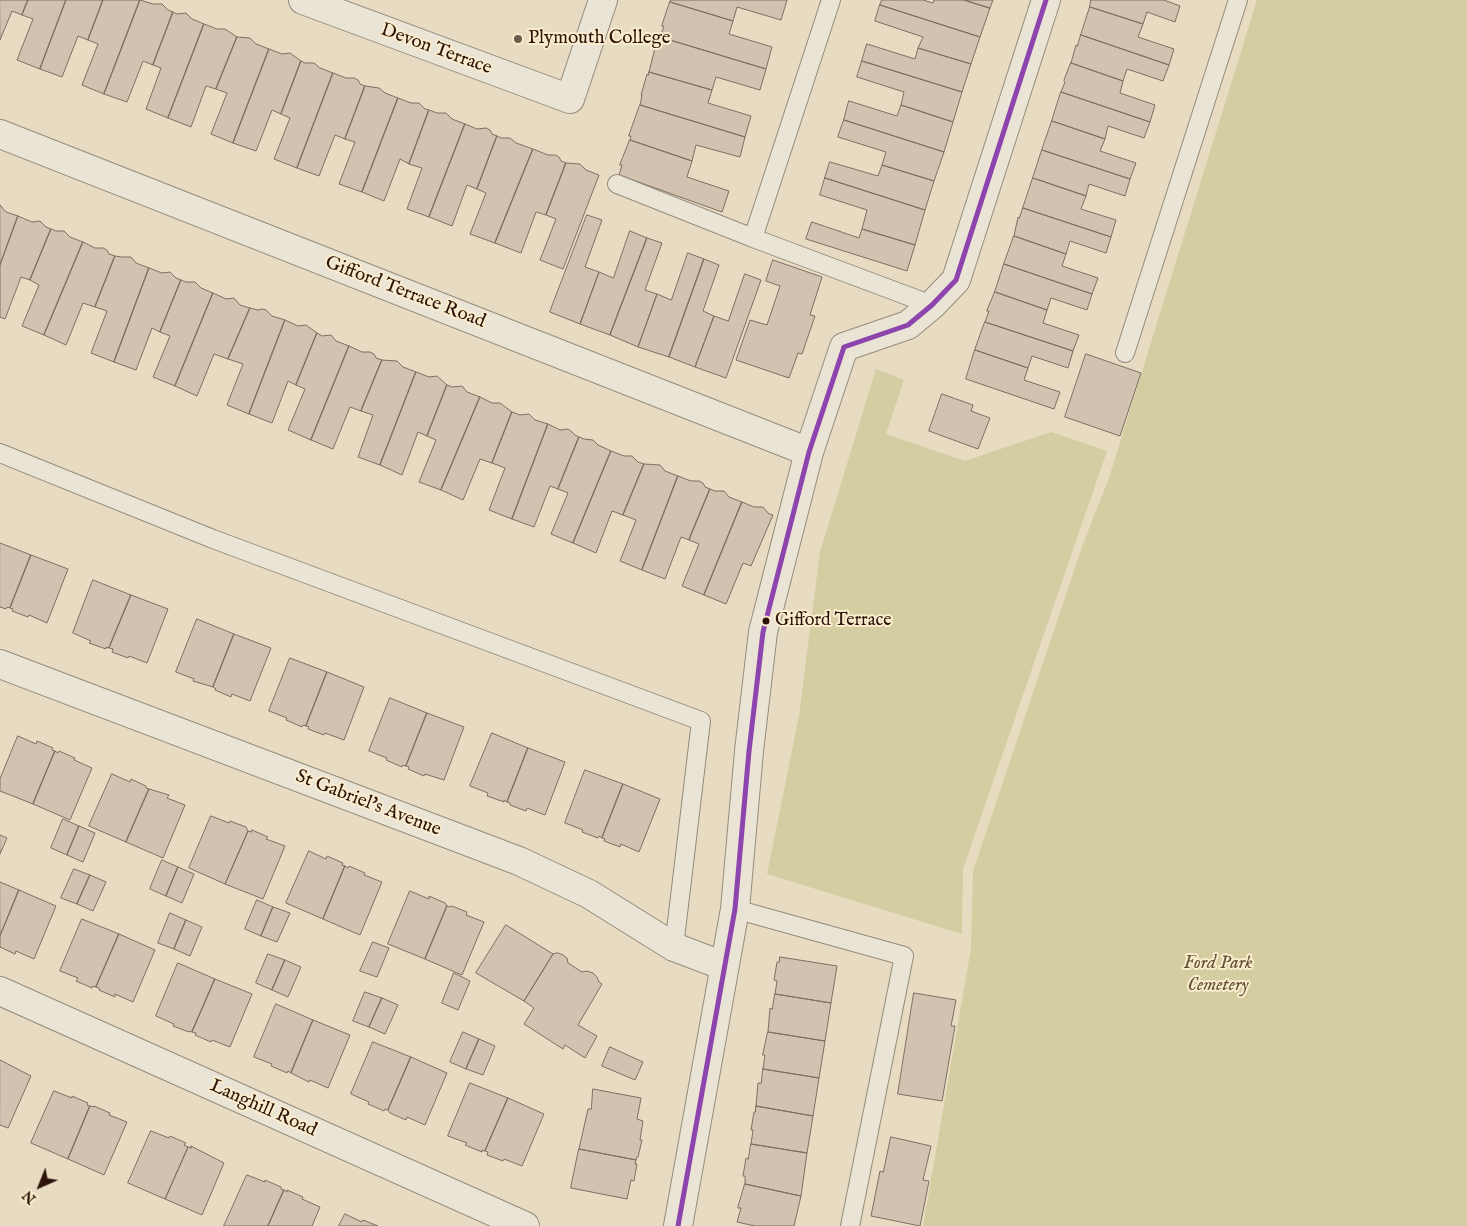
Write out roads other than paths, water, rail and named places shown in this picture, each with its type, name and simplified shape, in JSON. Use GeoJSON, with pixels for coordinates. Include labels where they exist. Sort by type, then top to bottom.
{"type":"FeatureCollection","features":[{"type":"Feature","properties":{"kind":"street","name":"Devon Terrace"},"geometry":{"type":"LineString","coordinates":[[303,0],[570,99],[603,0]]}},
{"type":"Feature","properties":{"kind":"street"},"geometry":{"type":"LineString","coordinates":[[678,1226],[735,909],[762,632],[809,452],[844,347],[908,325],[932,305],[956,280],[1046,0]]}},
{"type":"Feature","properties":{"kind":"street","name":"Gifford Terrace Road"},"geometry":{"type":"LineString","coordinates":[[0,134],[809,452]]}},
{"type":"Feature","properties":{"kind":"street","name":"St Gabriel's Avenue"},"geometry":{"type":"LineString","coordinates":[[0,664],[519,861],[589,894],[674,947],[724,966]]}},
{"type":"Feature","properties":{"kind":"street","name":"Langhill Road"},"geometry":{"type":"LineString","coordinates":[[0,991],[525,1226]]}},
{"type":"Feature","properties":{"kind":"lane"},"geometry":{"type":"LineString","coordinates":[[753,238],[831,0]]}},
{"type":"Feature","properties":{"kind":"lane"},"geometry":{"type":"LineString","coordinates":[[1125,353],[1238,0]]}},
{"type":"Feature","properties":{"kind":"lane"},"geometry":{"type":"LineString","coordinates":[[617,184],[753,238],[932,305]]}},
{"type":"Feature","properties":{"kind":"lane"},"geometry":{"type":"LineString","coordinates":[[0,453],[213,539],[701,721],[674,947]]}},
{"type":"Feature","properties":{"kind":"lane"},"geometry":{"type":"LineString","coordinates":[[735,909],[904,956],[850,1226]]}},
{"type":"Feature","properties":{"kind":"place","name":"Plymouth College"},"geometry":{"type":"Point","coordinates":[518,39]}},
{"type":"Feature","properties":{"kind":"place","name":"Gifford Terrace"},"geometry":{"type":"Point","coordinates":[766,621]}},
{"type":"Feature","properties":{"kind":"park label","name":"Ford Park Cemetery"},"geometry":{"type":"Point","coordinates":[1218,975]}}]}
